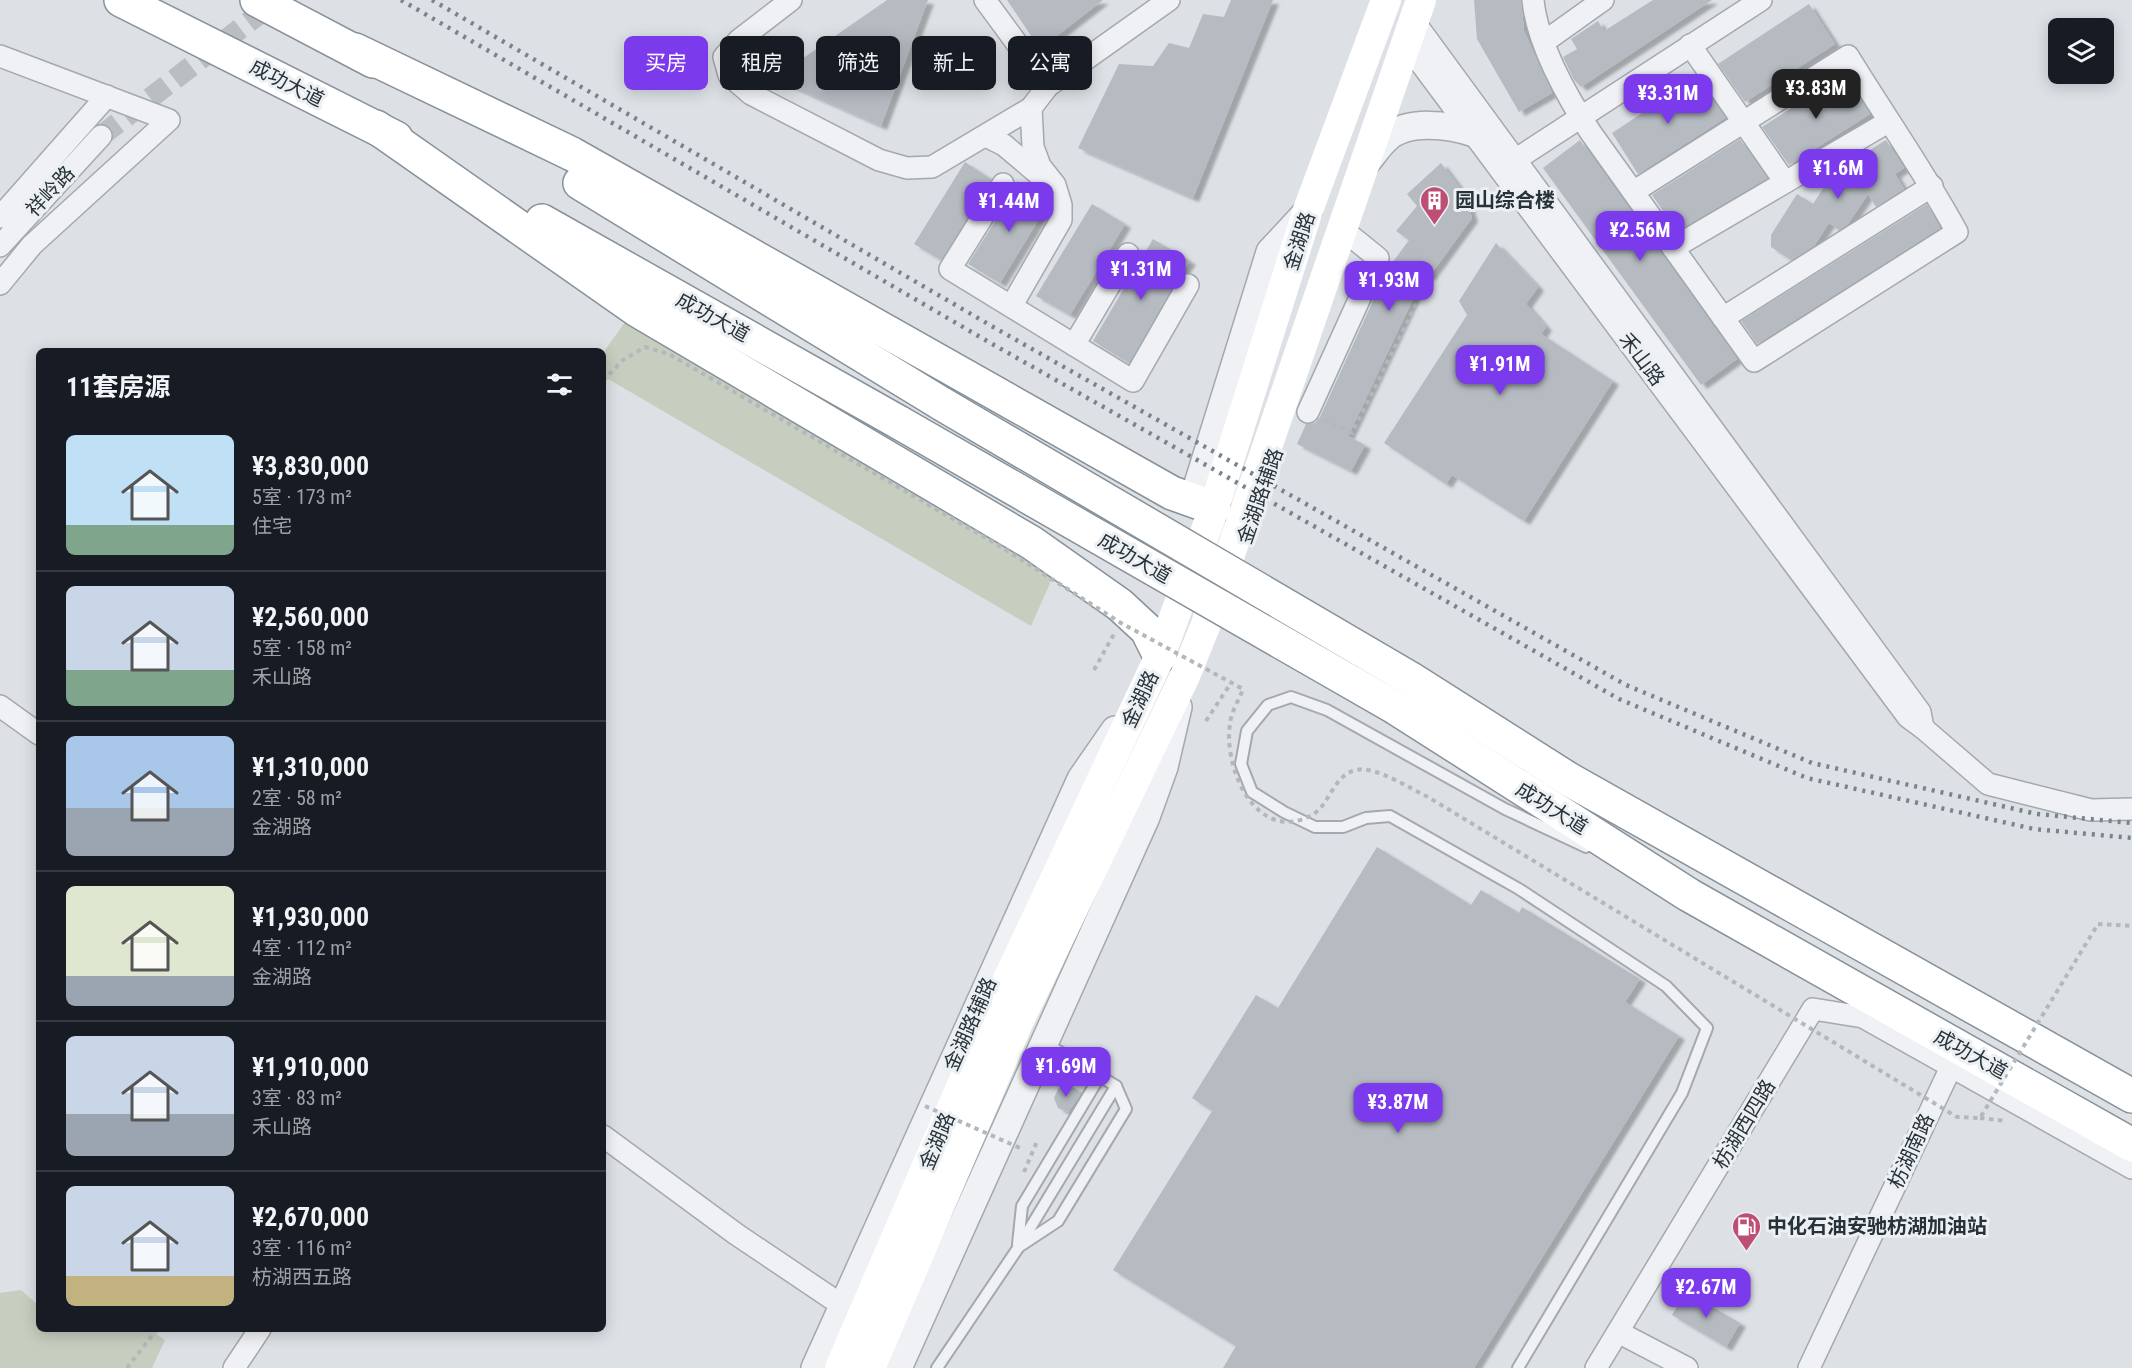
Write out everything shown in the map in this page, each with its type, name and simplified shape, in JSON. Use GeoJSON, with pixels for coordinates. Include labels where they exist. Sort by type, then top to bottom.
{"type":"FeatureCollection","features":[{"type":"Feature","properties":{"kind":"highway","name":"成功大道"},"geometry":{"type":"LineString","coordinates":[[121,0],[376,127],[900,423],[1396,708],[1689,895],[2132,1145]]}},
{"type":"Feature","properties":{"kind":"highway","name":"成功大道"},"geometry":{"type":"LineString","coordinates":[[264,3],[355,50],[549,163],[942,404],[1411,678],[1570,780],[2132,1096]]}},
{"type":"Feature","properties":{"kind":"highway"},"geometry":{"type":"LineString","coordinates":[[355,50],[572,154],[1151,481],[1204,504]]}},
{"type":"Feature","properties":{"kind":"highway"},"geometry":{"type":"LineString","coordinates":[[376,127],[637,310],[1032,543],[1120,604],[1147,630],[1172,666]]}},
{"type":"Feature","properties":{"kind":"main road","name":"金湖路"},"geometry":{"type":"LineString","coordinates":[[870,1368],[1172,666],[1252,498],[1363,167],[1398,10]]}},
{"type":"Feature","properties":{"kind":"main road","name":"金湖路"},"geometry":{"type":"LineString","coordinates":[[840,1368],[1002,992],[1144,690],[1172,666],[1204,504],[1308,210],[1398,10]]}},
{"type":"Feature","properties":{"kind":"street"},"geometry":{"type":"LineString","coordinates":[[791,0],[739,40],[724,57],[729,75],[751,93],[879,160],[907,168],[932,167],[1031,108],[1045,90]]}},
{"type":"Feature","properties":{"kind":"street"},"geometry":{"type":"LineString","coordinates":[[985,0],[1011,36]]}},
{"type":"Feature","properties":{"kind":"street"},"geometry":{"type":"LineString","coordinates":[[1092,54],[1168,0]]}},
{"type":"Feature","properties":{"kind":"street"},"geometry":{"type":"LineString","coordinates":[[1533,0],[1534,16],[1544,42],[1580,117],[1633,192],[1754,361],[1957,232],[1932,186],[1888,122],[1848,56],[1633,192]]}},
{"type":"Feature","properties":{"kind":"street"},"geometry":{"type":"LineString","coordinates":[[1544,42],[1603,0]]}},
{"type":"Feature","properties":{"kind":"street"},"geometry":{"type":"LineString","coordinates":[[1515,160],[1761,0]]}},
{"type":"Feature","properties":{"kind":"street","name":"禾山路"},"geometry":{"type":"LineString","coordinates":[[1398,10],[1474,133],[1917,719]]}},
{"type":"Feature","properties":{"kind":"street","name":"禾山路"},"geometry":{"type":"LineString","coordinates":[[1398,10],[1515,160],[1917,719]]}},
{"type":"Feature","properties":{"kind":"street"},"geometry":{"type":"LineString","coordinates":[[1690,45],[1785,182]]}},
{"type":"Feature","properties":{"kind":"street"},"geometry":{"type":"LineString","coordinates":[[0,56],[169,120],[32,245],[0,284]]}},
{"type":"Feature","properties":{"kind":"street"},"geometry":{"type":"LineString","coordinates":[[0,217],[107,96]]}},
{"type":"Feature","properties":{"kind":"street"},"geometry":{"type":"LineString","coordinates":[[1012,305],[1062,220],[1061,205],[1055,186],[1040,166],[1033,147],[1031,108]]}},
{"type":"Feature","properties":{"kind":"street"},"geometry":{"type":"LineString","coordinates":[[1673,248],[1888,122]]}},
{"type":"Feature","properties":{"kind":"street"},"geometry":{"type":"LineString","coordinates":[[1363,167],[1388,136],[1421,125],[1453,126],[1474,133]]}},
{"type":"Feature","properties":{"kind":"street","name":"祥岭路"},"geometry":{"type":"LineString","coordinates":[[0,246],[101,136]]}},
{"type":"Feature","properties":{"kind":"street"},"geometry":{"type":"LineString","coordinates":[[986,136],[1005,145],[1033,171],[1055,186]]}},
{"type":"Feature","properties":{"kind":"street"},"geometry":{"type":"LineString","coordinates":[[1003,184],[950,268],[1133,381],[1188,285]]}},
{"type":"Feature","properties":{"kind":"street"},"geometry":{"type":"LineString","coordinates":[[1723,318],[1932,186]]}},
{"type":"Feature","properties":{"kind":"street"},"geometry":{"type":"LineString","coordinates":[[1308,412],[1378,258],[1342,230]]}},
{"type":"Feature","properties":{"kind":"street"},"geometry":{"type":"LineString","coordinates":[[1074,345],[1128,254]]}},
{"type":"Feature","properties":{"kind":"street"},"geometry":{"type":"LineString","coordinates":[[898,1368],[1146,817],[1164,767],[1172,666]]}},
{"type":"Feature","properties":{"kind":"street","name":"金湖路辅路"},"geometry":{"type":"LineString","coordinates":[[815,1368],[1081,779],[1144,690]]}},
{"type":"Feature","properties":{"kind":"street"},"geometry":{"type":"LineString","coordinates":[[0,706],[36,732]]}},
{"type":"Feature","properties":{"kind":"street"},"geometry":{"type":"LineString","coordinates":[[1917,719],[1988,784],[2091,810],[2132,808]]}},
{"type":"Feature","properties":{"kind":"street","name":"枋湖西四路"},"geometry":{"type":"LineString","coordinates":[[1596,1368],[1813,1009],[1863,1017],[1952,1065]]}},
{"type":"Feature","properties":{"kind":"street"},"geometry":{"type":"LineString","coordinates":[[1017,1025],[1044,1042]]}},
{"type":"Feature","properties":{"kind":"street"},"geometry":{"type":"LineString","coordinates":[[1952,1065],[2132,1168]]}},
{"type":"Feature","properties":{"kind":"street","name":"枋湖南路"},"geometry":{"type":"LineString","coordinates":[[1809,1368],[1952,1065]]}},
{"type":"Feature","properties":{"kind":"street"},"geometry":{"type":"LineString","coordinates":[[606,1138],[736,1234],[843,1306]]}},
{"type":"Feature","properties":{"kind":"street"},"geometry":{"type":"LineString","coordinates":[[234,1368],[258,1332]]}},
{"type":"Feature","properties":{"kind":"street"},"geometry":{"type":"LineString","coordinates":[[1618,1332],[1687,1368]]}},
{"type":"Feature","properties":{"kind":"lane"},"geometry":{"type":"LineString","coordinates":[[1518,1368],[1682,1093],[1707,1028],[1666,986],[1520,889],[1390,816],[1366,818],[1343,827],[1315,827],[1252,792],[1241,764],[1246,731],[1268,705],[1291,697],[1327,710],[1505,809],[1689,895]]}},
{"type":"Feature","properties":{"kind":"lane"},"geometry":{"type":"LineString","coordinates":[[1018,1248],[1058,1221],[1126,1109],[1116,1086],[1044,1042]]}},
{"type":"Feature","properties":{"kind":"lane"},"geometry":{"type":"LineString","coordinates":[[1018,1248],[1022,1206],[1100,1076]]}},
{"type":"Feature","properties":{"kind":"lane"},"geometry":{"type":"LineString","coordinates":[[937,1368],[1018,1248],[1116,1086]]}},
{"type":"Feature","properties":{"kind":"path"},"geometry":{"type":"LineString","coordinates":[[1308,412],[1353,433],[1424,288],[1378,258]]}},
{"type":"Feature","properties":{"kind":"path"},"geometry":{"type":"LineString","coordinates":[[606,378],[623,360],[645,346],[669,354],[1003,548],[1120,623],[1243,689],[1230,722],[1229,750],[1238,783],[1256,808],[1273,819],[1290,823],[1314,814],[1340,779],[1354,770],[1367,768],[1428,797],[1958,1117],[1980,1118],[2098,924],[2132,926]]}},
{"type":"Feature","properties":{"kind":"path"},"geometry":{"type":"LineString","coordinates":[[1094,670],[1120,623]]}},
{"type":"Feature","properties":{"kind":"path"},"geometry":{"type":"LineString","coordinates":[[1206,721],[1231,683]]}},
{"type":"Feature","properties":{"kind":"path"},"geometry":{"type":"LineString","coordinates":[[925,1106],[1020,1148],[1016,1158]]}},
{"type":"Feature","properties":{"kind":"path"},"geometry":{"type":"LineString","coordinates":[[1020,1181],[1038,1138]]}},
{"type":"Feature","properties":{"kind":"path"},"geometry":{"type":"LineString","coordinates":[[127,1368],[155,1332]]}},
{"type":"Feature","properties":{"kind":"green space"},"geometry":{"type":"Polygon","coordinates":[[[625,322],[1055,572],[1031,626],[606,378],[606,349],[625,322]]]}},
{"type":"Feature","properties":{"kind":"green space"},"geometry":{"type":"Polygon","coordinates":[[[21,1290],[36,1303],[36,1332],[153,1332],[165,1340],[152,1368],[0,1368],[0,1293],[21,1290]]]}},
{"type":"Feature","properties":{"kind":"building"},"geometry":{"type":"Polygon","coordinates":[[[887,0],[928,0],[915,36],[912,36],[912,43],[900,75],[900,36],[835,36],[887,0]]]}},
{"type":"Feature","properties":{"kind":"building"},"geometry":{"type":"Polygon","coordinates":[[[1007,0],[1103,0],[1057,36],[1031,36],[1007,0]]]}},
{"type":"Feature","properties":{"kind":"building"},"geometry":{"type":"Polygon","coordinates":[[[1231,0],[1273,0],[1193,198],[1078,148],[1119,64],[1153,66],[1169,43],[1189,48],[1203,14],[1224,17],[1231,0]]]}},
{"type":"Feature","properties":{"kind":"building"},"geometry":{"type":"Polygon","coordinates":[[[1474,0],[1521,0],[1524,31],[1552,93],[1519,112],[1477,39],[1474,0]]]}},
{"type":"Feature","properties":{"kind":"building"},"geometry":{"type":"Polygon","coordinates":[[[1653,0],[1712,0],[1581,87],[1574,80],[1563,57],[1577,49],[1571,39],[1598,21],[1604,31],[1653,0]]]}},
{"type":"Feature","properties":{"kind":"building"},"geometry":{"type":"Polygon","coordinates":[[[1809,4],[1835,44],[1745,102],[1718,64],[1809,4]]]}},
{"type":"Feature","properties":{"kind":"building"},"geometry":{"type":"Polygon","coordinates":[[[816,49],[816,90],[894,90],[881,126],[800,90],[804,90],[804,58],[816,49]]]}},
{"type":"Feature","properties":{"kind":"building"},"geometry":{"type":"Polygon","coordinates":[[[1844,74],[1870,114],[1789,165],[1762,127],[1844,74]]]}},
{"type":"Feature","properties":{"kind":"building"},"geometry":{"type":"Polygon","coordinates":[[[1697,77],[1725,118],[1638,174],[1612,133],[1697,77]]]}},
{"type":"Feature","properties":{"kind":"building"},"geometry":{"type":"Polygon","coordinates":[[[1740,139],[1767,178],[1677,231],[1652,195],[1740,139]]]}},
{"type":"Feature","properties":{"kind":"building"},"geometry":{"type":"Polygon","coordinates":[[[1580,140],[1737,359],[1701,385],[1543,168],[1580,140]]]}},
{"type":"Feature","properties":{"kind":"building"},"geometry":{"type":"Polygon","coordinates":[[[1886,140],[1904,168],[1895,174],[1904,189],[1876,207],[1868,194],[1848,224],[1839,230],[1829,223],[1814,246],[1791,260],[1771,247],[1771,235],[1797,194],[1813,204],[1833,173],[1886,140]]]}},
{"type":"Feature","properties":{"kind":"building"},"geometry":{"type":"Polygon","coordinates":[[[965,162],[991,179],[941,260],[914,244],[965,162]]]}},
{"type":"Feature","properties":{"kind":"building"},"geometry":{"type":"Polygon","coordinates":[[[1441,163],[1465,195],[1472,218],[1429,277],[1425,274],[1348,436],[1365,445],[1351,471],[1297,444],[1306,424],[1315,423],[1320,417],[1387,270],[1409,240],[1396,231],[1417,206],[1407,194],[1441,163]]]}},
{"type":"Feature","properties":{"kind":"building"},"geometry":{"type":"Polygon","coordinates":[[[1017,181],[1046,199],[1048,204],[1000,283],[968,264],[1014,191],[1017,181]]]}},
{"type":"Feature","properties":{"kind":"building"},"geometry":{"type":"Polygon","coordinates":[[[1092,204],[1125,224],[1070,315],[1036,296],[1092,204]]]}},
{"type":"Feature","properties":{"kind":"building"},"geometry":{"type":"Polygon","coordinates":[[[1927,204],[1940,228],[1757,344],[1741,321],[1927,204]]]}},
{"type":"Feature","properties":{"kind":"building"},"geometry":{"type":"Polygon","coordinates":[[[1153,239],[1190,261],[1177,279],[1129,363],[1093,341],[1153,239]]]}},
{"type":"Feature","properties":{"kind":"building"},"geometry":{"type":"Polygon","coordinates":[[[1496,243],[1538,287],[1526,304],[1546,327],[1541,334],[1613,381],[1524,521],[1452,475],[1446,484],[1384,443],[1467,315],[1459,301],[1496,243]]]}},
{"type":"Feature","properties":{"kind":"building"},"geometry":{"type":"Polygon","coordinates":[[[1377,847],[1471,905],[1481,890],[1519,913],[1522,907],[1640,979],[1625,1002],[1679,1036],[1474,1368],[1223,1368],[1236,1346],[1113,1270],[1212,1111],[1192,1098],[1256,995],[1278,1008],[1377,847]]]}},
{"type":"Feature","properties":{"kind":"building"},"geometry":{"type":"Polygon","coordinates":[[[1068,1085],[1078,1090],[1080,1095],[1068,1112],[1058,1108],[1054,1098],[1058,1089],[1068,1085]]]}},
{"type":"Feature","properties":{"kind":"building"},"geometry":{"type":"Polygon","coordinates":[[[1686,1292],[1740,1323],[1726,1347],[1672,1315],[1686,1292]]]}},
{"type":"Feature","properties":{"kind":"tunnel"},"geometry":{"type":"LineString","coordinates":[[101,136],[276,1]]}},
{"type":"Feature","properties":{"kind":"railway"},"geometry":{"type":"LineString","coordinates":[[401,0],[987,341],[1619,699],[1807,778],[2034,829],[2132,838]]}},
{"type":"Feature","properties":{"kind":"railway"},"geometry":{"type":"LineString","coordinates":[[432,0],[995,328],[1626,685],[1812,763],[2037,814],[2132,823]]}},
{"type":"Feature","properties":{"kind":"place","name":"园山综合楼"},"geometry":{"type":"Point","coordinates":[1434,226]}},
{"type":"Feature","properties":{"kind":"place","name":"中化石油安驰枋湖加油站"},"geometry":{"type":"Point","coordinates":[1746,1252]}}]}
